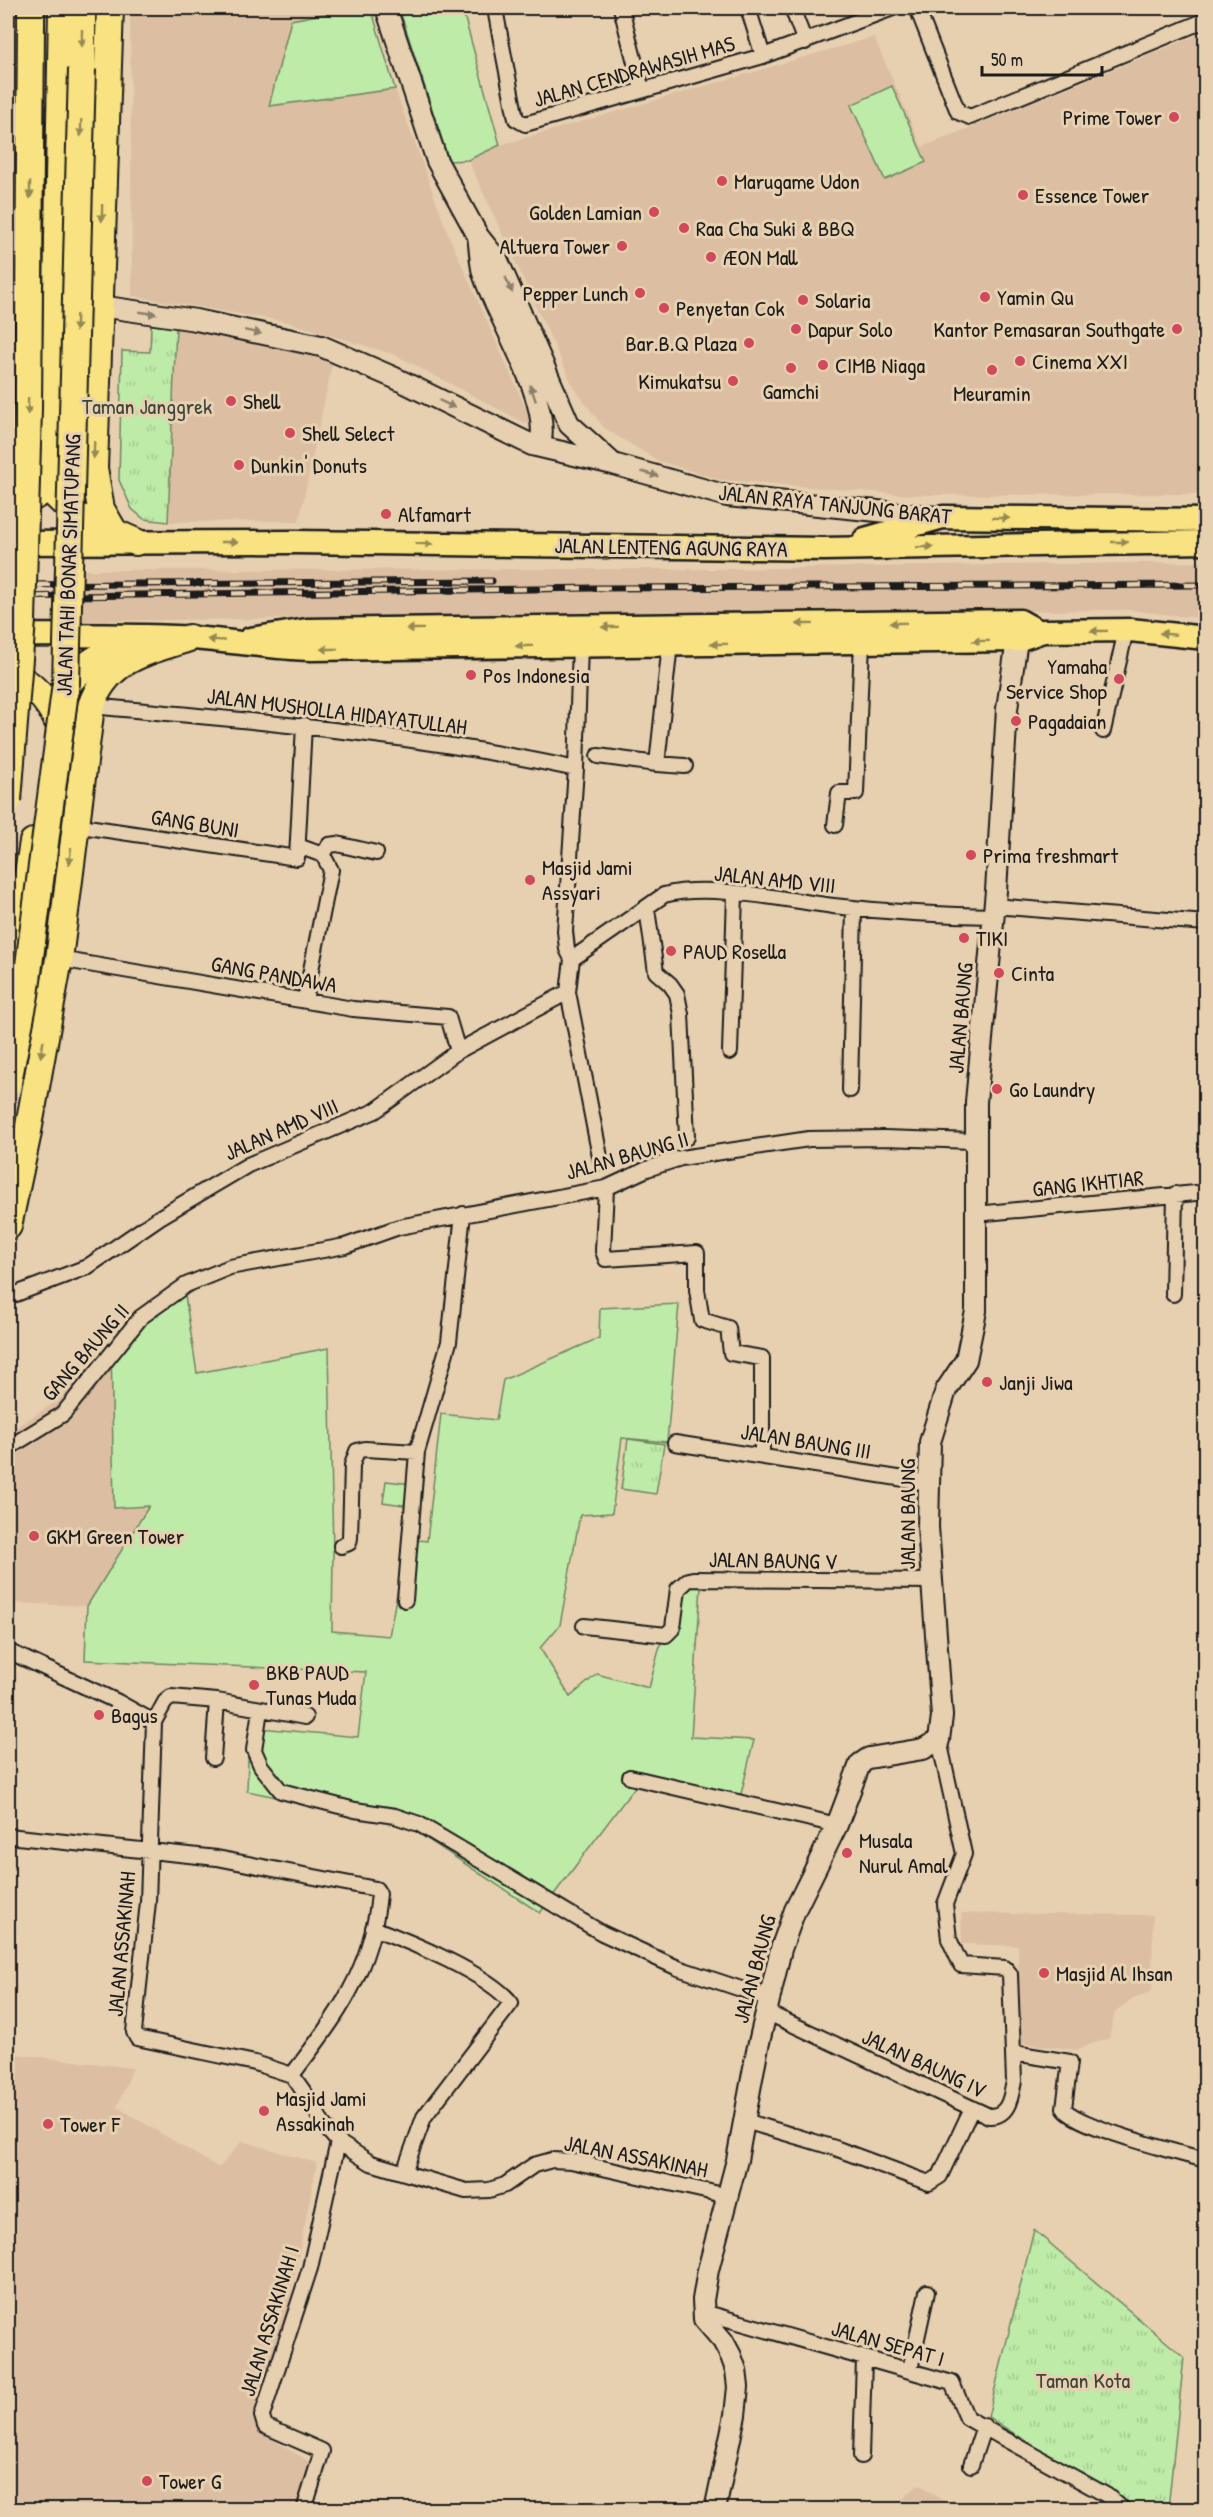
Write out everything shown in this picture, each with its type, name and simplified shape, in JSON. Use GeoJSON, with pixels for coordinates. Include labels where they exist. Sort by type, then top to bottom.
{"type":"FeatureCollection","features":[{"type":"Feature","properties":{"kind":"highway"},"geometry":{"type":"LineString","coordinates":[[47,488],[56,352],[62,8]]}},
{"type":"Feature","properties":{"kind":"highway","name":"JALAN TAHI BONAR SIMATUPANG"},"geometry":{"type":"LineString","coordinates":[[8,1082],[25,995],[66,682],[82,8]]}},
{"type":"Feature","properties":{"kind":"highway"},"geometry":{"type":"LineString","coordinates":[[110,8],[94,468],[101,509],[125,537]]}},
{"type":"Feature","properties":{"kind":"highway"},"geometry":{"type":"LineString","coordinates":[[8,800],[22,620],[28,409],[31,17]]}},
{"type":"Feature","properties":{"kind":"highway"},"geometry":{"type":"LineString","coordinates":[[8,377],[27,376],[39,371],[56,352]]}},
{"type":"Feature","properties":{"kind":"highway"},"geometry":{"type":"LineString","coordinates":[[47,488],[77,516],[125,537]]}},
{"type":"Feature","properties":{"kind":"highway"},"geometry":{"type":"LineString","coordinates":[[8,503],[30,500],[47,488]]}},
{"type":"Feature","properties":{"kind":"highway"},"geometry":{"type":"LineString","coordinates":[[8,995],[41,798],[52,710],[65,687],[96,657],[147,637]]}},
{"type":"Feature","properties":{"kind":"highway"},"geometry":{"type":"LineString","coordinates":[[8,1226],[27,1137],[58,958],[91,706],[102,682],[124,662],[189,638]]}},
{"type":"Feature","properties":{"kind":"highway"},"geometry":{"type":"LineString","coordinates":[[8,672],[34,688],[52,710],[70,751],[79,787]]}},
{"type":"Feature","properties":{"kind":"main road","name":"JALAN RAYA TANJUNG BARAT"},"geometry":{"type":"LineString","coordinates":[[943,517],[1206,520]]}},
{"type":"Feature","properties":{"kind":"main road"},"geometry":{"type":"LineString","coordinates":[[824,549],[943,517]]}},
{"type":"Feature","properties":{"kind":"main road","name":"JALAN LENTENG AGUNG RAYA"},"geometry":{"type":"LineString","coordinates":[[8,543],[125,537],[824,549],[1206,542]]}},
{"type":"Feature","properties":{"kind":"main road"},"geometry":{"type":"LineString","coordinates":[[243,642],[270,634],[307,630],[1020,621],[1038,631]]}},
{"type":"Feature","properties":{"kind":"main road"},"geometry":{"type":"LineString","coordinates":[[8,635],[189,638],[243,642],[277,649],[1017,640],[1038,631],[1126,630],[1206,638]]}},
{"type":"Feature","properties":{"kind":"street"},"geometry":{"type":"LineString","coordinates":[[386,8],[437,161],[478,236],[498,261],[569,423],[613,464]]}},
{"type":"Feature","properties":{"kind":"street"},"geometry":{"type":"LineString","coordinates":[[621,8],[642,90]]}},
{"type":"Feature","properties":{"kind":"street"},"geometry":{"type":"LineString","coordinates":[[748,8],[763,56]]}},
{"type":"Feature","properties":{"kind":"street"},"geometry":{"type":"LineString","coordinates":[[792,8],[805,42]]}},
{"type":"Feature","properties":{"kind":"street","name":"JALAN CENDRAWASIH MAS"},"geometry":{"type":"LineString","coordinates":[[495,9],[516,119],[525,123],[763,56],[893,8]]}},
{"type":"Feature","properties":{"kind":"street"},"geometry":{"type":"LineString","coordinates":[[918,8],[957,112],[970,117],[1206,20]]}},
{"type":"Feature","properties":{"kind":"street"},"geometry":{"type":"LineString","coordinates":[[478,236],[483,273],[534,394],[543,427],[541,440],[532,445]]}},
{"type":"Feature","properties":{"kind":"street","name":"JALAN RAYA TANJUNG BARAT"},"geometry":{"type":"LineString","coordinates":[[100,306],[196,320],[321,346],[395,378],[532,445],[613,464],[727,496],[943,517]]}},
{"type":"Feature","properties":{"kind":"street"},"geometry":{"type":"LineString","coordinates":[[1103,731],[1126,630]]}},
{"type":"Feature","properties":{"kind":"street","name":"JALAN BAUNG"},"geometry":{"type":"LineString","coordinates":[[703,2312],[708,2270],[745,2121],[767,2005],[795,1910],[837,1825],[862,1761],[917,1751],[939,1740],[942,1716],[931,1581],[930,1442],[937,1413],[946,1390],[966,1360],[976,1311],[974,1134],[994,911],[1001,779],[1017,640]]}},
{"type":"Feature","properties":{"kind":"street"},"geometry":{"type":"LineString","coordinates":[[835,825],[839,793],[856,793],[862,642]]}},
{"type":"Feature","properties":{"kind":"street"},"geometry":{"type":"LineString","coordinates":[[580,645],[576,769],[565,931],[567,949],[572,959],[568,992],[601,1162]]}},
{"type":"Feature","properties":{"kind":"street"},"geometry":{"type":"LineString","coordinates":[[657,764],[670,645]]}},
{"type":"Feature","properties":{"kind":"street","name":"JALAN MUSHOLLA HIDAYATULLAH"},"geometry":{"type":"LineString","coordinates":[[91,706],[304,725],[495,751],[576,769]]}},
{"type":"Feature","properties":{"kind":"street"},"geometry":{"type":"LineString","coordinates":[[304,725],[298,846],[323,855],[329,862],[331,879],[305,1000]]}},
{"type":"Feature","properties":{"kind":"street"},"geometry":{"type":"LineString","coordinates":[[598,756],[685,766]]}},
{"type":"Feature","properties":{"kind":"street","name":"GANG BUNI"},"geometry":{"type":"LineString","coordinates":[[74,825],[285,858],[297,858],[298,846]]}},
{"type":"Feature","properties":{"kind":"street"},"geometry":{"type":"LineString","coordinates":[[323,855],[329,845],[337,844],[376,853]]}},
{"type":"Feature","properties":{"kind":"street","name":"JALAN AMD VIII"},"geometry":{"type":"LineString","coordinates":[[572,959],[664,895],[676,892],[735,894],[854,908],[994,911],[1206,923]]}},
{"type":"Feature","properties":{"kind":"street"},"geometry":{"type":"LineString","coordinates":[[730,1052],[735,894]]}},
{"type":"Feature","properties":{"kind":"street"},"geometry":{"type":"LineString","coordinates":[[850,1090],[854,908]]}},
{"type":"Feature","properties":{"kind":"street"},"geometry":{"type":"LineString","coordinates":[[647,909],[656,972],[670,984],[677,994],[681,1014],[687,1137]]}},
{"type":"Feature","properties":{"kind":"street","name":"GANG PANDAWA"},"geometry":{"type":"LineString","coordinates":[[58,958],[354,1009],[448,1017],[458,1052]]}},
{"type":"Feature","properties":{"kind":"street","name":"JALAN AMD VIII"},"geometry":{"type":"LineString","coordinates":[[8,1297],[87,1267],[169,1211],[248,1165],[375,1111],[458,1052],[568,992]]}},
{"type":"Feature","properties":{"kind":"street","name":"JALAN BAUNG II"},"geometry":{"type":"LineString","coordinates":[[297,1256],[345,1246],[399,1227],[606,1188],[647,1169],[681,1158],[809,1139],[974,1134]]}},
{"type":"Feature","properties":{"kind":"street"},"geometry":{"type":"LineString","coordinates":[[606,1188],[603,1251],[606,1258],[697,1253],[699,1257],[696,1290],[702,1320],[728,1328],[731,1353],[762,1358],[762,1455]]}},
{"type":"Feature","properties":{"kind":"street","name":"GANG IKHTIAR"},"geometry":{"type":"LineString","coordinates":[[976,1214],[1206,1192]]}},
{"type":"Feature","properties":{"kind":"street"},"geometry":{"type":"LineString","coordinates":[[1173,1294],[1175,1194]]}},
{"type":"Feature","properties":{"kind":"street"},"geometry":{"type":"LineString","coordinates":[[405,1600],[417,1452],[449,1342],[463,1214]]}},
{"type":"Feature","properties":{"kind":"street","name":"GANG BAUNG II"},"geometry":{"type":"LineString","coordinates":[[8,1448],[63,1414],[141,1317],[169,1297],[199,1280],[230,1268],[297,1256]]}},
{"type":"Feature","properties":{"kind":"street","name":"JALAN BAUNG III"},"geometry":{"type":"LineString","coordinates":[[675,1443],[930,1483]]}},
{"type":"Feature","properties":{"kind":"street"},"geometry":{"type":"LineString","coordinates":[[341,1546],[349,1543],[350,1538],[352,1466],[357,1451],[365,1449],[417,1452]]}},
{"type":"Feature","properties":{"kind":"street","name":"JALAN BAUNG V"},"geometry":{"type":"LineString","coordinates":[[584,1626],[656,1636],[666,1635],[673,1628],[678,1589],[687,1580],[931,1581]]}},
{"type":"Feature","properties":{"kind":"street"},"geometry":{"type":"LineString","coordinates":[[8,1651],[118,1702],[154,1722],[171,1696],[217,1701],[305,1717]]}},
{"type":"Feature","properties":{"kind":"street"},"geometry":{"type":"LineString","coordinates":[[213,1758],[217,1701]]}},
{"type":"Feature","properties":{"kind":"street","name":"JALAN BAUNG IV"},"geometry":{"type":"LineString","coordinates":[[260,1710],[254,1750],[261,1766],[281,1791],[355,1810],[395,1816],[419,1824],[546,1902],[602,1933],[767,2005],[972,2108],[989,2116],[995,2116],[1005,2110],[1011,2097],[1014,2053],[1010,1974],[1005,1968],[961,1965],[949,1940],[945,1904],[964,1854],[939,1740]]}},
{"type":"Feature","properties":{"kind":"street","name":"JALAN ASSAKINAH"},"geometry":{"type":"LineString","coordinates":[[154,1722],[150,1852],[134,2032],[137,2038],[255,2063],[292,2074],[322,2123],[338,2142],[371,2163],[449,2187],[477,2192],[505,2185],[534,2165],[552,2160],[571,2161],[728,2196]]}},
{"type":"Feature","properties":{"kind":"street"},"geometry":{"type":"LineString","coordinates":[[630,1777],[837,1825]]}},
{"type":"Feature","properties":{"kind":"street"},"geometry":{"type":"LineString","coordinates":[[8,1836],[217,1858],[376,1889],[379,1894],[373,1928],[358,1979],[320,2037],[292,2074]]}},
{"type":"Feature","properties":{"kind":"street"},"geometry":{"type":"LineString","coordinates":[[373,1928],[424,1948],[487,1984],[511,2003],[424,2117],[404,2172]]}},
{"type":"Feature","properties":{"kind":"street"},"geometry":{"type":"LineString","coordinates":[[1014,2053],[1070,2062],[1071,2069],[1064,2108],[1069,2116],[1123,2136],[1206,2160]]}},
{"type":"Feature","properties":{"kind":"street"},"geometry":{"type":"LineString","coordinates":[[745,2121],[835,2148],[929,2183],[940,2176],[972,2108]]}},
{"type":"Feature","properties":{"kind":"street","name":"JALAN ASSAKINAH I"},"geometry":{"type":"LineString","coordinates":[[304,2510],[322,2451],[268,2428],[262,2420],[310,2268],[338,2142]]}},
{"type":"Feature","properties":{"kind":"street"},"geometry":{"type":"LineString","coordinates":[[910,2370],[927,2292]]}},
{"type":"Feature","properties":{"kind":"street"},"geometry":{"type":"LineString","coordinates":[[703,2312],[708,2326],[723,2341],[731,2356],[738,2387],[715,2510]]}},
{"type":"Feature","properties":{"kind":"street","name":"JALAN SEPAT I"},"geometry":{"type":"LineString","coordinates":[[703,2312],[953,2384],[965,2416],[1124,2510]]}},
{"type":"Feature","properties":{"kind":"street"},"geometry":{"type":"LineString","coordinates":[[861,2456],[864,2359]]}},
{"type":"Feature","properties":{"kind":"street"},"geometry":{"type":"LineString","coordinates":[[971,2465],[988,2428]]}},
{"type":"Feature","properties":{"kind":"shaded area"},"geometry":{"type":"Polygon","coordinates":[[[130,8],[356,8],[291,20],[270,106],[395,89],[449,236],[532,422],[525,423],[395,355],[287,322],[132,296],[130,8]]]}},
{"type":"Feature","properties":{"kind":"shaded area"},"geometry":{"type":"Polygon","coordinates":[[[1205,32],[1205,494],[910,495],[721,480],[658,461],[604,428],[574,388],[468,160],[500,145],[874,37],[922,147],[1205,32]]]}},
{"type":"Feature","properties":{"kind":"shaded area"},"geometry":{"type":"Polygon","coordinates":[[[176,327],[333,361],[299,521],[168,522],[176,327]]]}},
{"type":"Feature","properties":{"kind":"shaded area"},"geometry":{"type":"Polygon","coordinates":[[[1205,562],[1205,619],[1129,610],[82,621],[83,570],[721,569],[1205,562]]]}},
{"type":"Feature","properties":{"kind":"shaded area"},"geometry":{"type":"Polygon","coordinates":[[[111,1344],[114,1508],[149,1506],[87,1606],[8,1603],[8,1432],[57,1401],[111,1344]]]}},
{"type":"Feature","properties":{"kind":"shaded area"},"geometry":{"type":"Polygon","coordinates":[[[961,1913],[1153,1915],[1152,1991],[1131,2000],[1115,2012],[1109,2038],[1076,2050],[1021,2043],[1018,1946],[962,1944],[961,1913]]]}},
{"type":"Feature","properties":{"kind":"shaded area"},"geometry":{"type":"Polygon","coordinates":[[[8,2053],[133,2068],[117,2107],[219,2168],[242,2141],[317,2163],[263,2434],[317,2466],[299,2509],[8,2510],[8,2053]]]}},
{"type":"Feature","properties":{"kind":"shaded area"},"geometry":{"type":"Polygon","coordinates":[[[919,2484],[945,2502],[950,2509],[892,2509],[919,2484]]]}},
{"type":"Feature","properties":{"kind":"green space"},"geometry":{"type":"Polygon","coordinates":[[[356,8],[371,8],[395,89],[269,106],[291,20],[356,8]]]}},
{"type":"Feature","properties":{"kind":"green space"},"geometry":{"type":"Polygon","coordinates":[[[399,8],[462,8],[500,145],[468,160],[449,161],[399,8]]]}},
{"type":"Feature","properties":{"kind":"green space"},"geometry":{"type":"Polygon","coordinates":[[[892,86],[926,162],[885,180],[851,105],[892,86]]]}},
{"type":"Feature","properties":{"kind":"green space","name":"Taman Janggrek"},"geometry":{"type":"Polygon","coordinates":[[[151,325],[176,327],[168,522],[144,519],[132,509],[119,480],[122,351],[150,352],[151,325]]]}},
{"type":"Feature","properties":{"kind":"green space"},"geometry":{"type":"Polygon","coordinates":[[[184,1289],[197,1373],[329,1348],[333,1553],[332,1631],[389,1636],[407,1539],[427,1541],[441,1414],[496,1420],[503,1380],[599,1338],[600,1308],[679,1304],[667,1442],[622,1438],[612,1513],[580,1515],[560,1625],[540,1648],[570,1697],[597,1674],[649,1688],[675,1588],[701,1586],[691,1737],[754,1740],[741,1794],[637,1784],[540,1913],[403,1823],[247,1791],[249,1727],[358,1737],[366,1672],[85,1660],[87,1606],[149,1506],[114,1508],[111,1344],[184,1289]]]}},
{"type":"Feature","properties":{"kind":"green space"},"geometry":{"type":"Polygon","coordinates":[[[628,1439],[664,1444],[656,1494],[621,1489],[628,1439]]]}},
{"type":"Feature","properties":{"kind":"green space"},"geometry":{"type":"Polygon","coordinates":[[[386,1481],[412,1484],[410,1506],[383,1502],[386,1481]]]}},
{"type":"Feature","properties":{"kind":"green space","name":"Taman Kota"},"geometry":{"type":"Polygon","coordinates":[[[1034,2230],[1184,2357],[1168,2509],[1134,2509],[988,2417],[1034,2230]]]}},
{"type":"Feature","properties":{"kind":"railway"},"geometry":{"type":"LineString","coordinates":[[8,585],[492,581]]}},
{"type":"Feature","properties":{"kind":"railway"},"geometry":{"type":"LineString","coordinates":[[8,597],[594,588],[1206,585]]}},
{"type":"Feature","properties":{"kind":"place","name":"Prime Tower"},"geometry":{"type":"Point","coordinates":[1174,117]}},
{"type":"Feature","properties":{"kind":"place","name":"Marugame Udon"},"geometry":{"type":"Point","coordinates":[722,181]}},
{"type":"Feature","properties":{"kind":"place","name":"Essence Tower"},"geometry":{"type":"Point","coordinates":[1023,195]}},
{"type":"Feature","properties":{"kind":"place","name":"Golden Lamian"},"geometry":{"type":"Point","coordinates":[654,212]}},
{"type":"Feature","properties":{"kind":"place","name":"Raa Cha Suki & BBQ"},"geometry":{"type":"Point","coordinates":[684,228]}},
{"type":"Feature","properties":{"kind":"place","name":"Altuera Tower"},"geometry":{"type":"Point","coordinates":[622,246]}},
{"type":"Feature","properties":{"kind":"place","name":"ÆON Mall"},"geometry":{"type":"Point","coordinates":[711,257]}},
{"type":"Feature","properties":{"kind":"place","name":"Pepper Lunch"},"geometry":{"type":"Point","coordinates":[640,293]}},
{"type":"Feature","properties":{"kind":"place","name":"Yamin Qu"},"geometry":{"type":"Point","coordinates":[985,297]}},
{"type":"Feature","properties":{"kind":"place","name":"Solaria"},"geometry":{"type":"Point","coordinates":[803,300]}},
{"type":"Feature","properties":{"kind":"place","name":"Penyetan Cok"},"geometry":{"type":"Point","coordinates":[664,308]}},
{"type":"Feature","properties":{"kind":"place","name":"Dapur Solo"},"geometry":{"type":"Point","coordinates":[796,329]}},
{"type":"Feature","properties":{"kind":"place","name":"Kantor Pemasaran Southgate"},"geometry":{"type":"Point","coordinates":[1177,329]}},
{"type":"Feature","properties":{"kind":"place","name":"Bar.B.Q Plaza"},"geometry":{"type":"Point","coordinates":[749,343]}},
{"type":"Feature","properties":{"kind":"place","name":"Cinema XXI"},"geometry":{"type":"Point","coordinates":[1020,361]}},
{"type":"Feature","properties":{"kind":"place","name":"CIMB Niaga"},"geometry":{"type":"Point","coordinates":[823,365]}},
{"type":"Feature","properties":{"kind":"place","name":"Gamchi"},"geometry":{"type":"Point","coordinates":[791,368]}},
{"type":"Feature","properties":{"kind":"place","name":"Meuramin"},"geometry":{"type":"Point","coordinates":[992,370]}},
{"type":"Feature","properties":{"kind":"place","name":"Kimukatsu"},"geometry":{"type":"Point","coordinates":[733,381]}},
{"type":"Feature","properties":{"kind":"place","name":"Shell"},"geometry":{"type":"Point","coordinates":[231,401]}},
{"type":"Feature","properties":{"kind":"place","name":"Shell Select"},"geometry":{"type":"Point","coordinates":[290,433]}},
{"type":"Feature","properties":{"kind":"place","name":"Dunkin' Donuts"},"geometry":{"type":"Point","coordinates":[239,465]}},
{"type":"Feature","properties":{"kind":"place","name":"Alfamart"},"geometry":{"type":"Point","coordinates":[386,514]}},
{"type":"Feature","properties":{"kind":"place","name":"Pos Indonesia"},"geometry":{"type":"Point","coordinates":[471,675]}},
{"type":"Feature","properties":{"kind":"place","name":"Yamaha Service Shop"},"geometry":{"type":"Point","coordinates":[1119,679]}},
{"type":"Feature","properties":{"kind":"place","name":"Pagadaian"},"geometry":{"type":"Point","coordinates":[1016,721]}},
{"type":"Feature","properties":{"kind":"place","name":"Prima freshmart"},"geometry":{"type":"Point","coordinates":[971,855]}},
{"type":"Feature","properties":{"kind":"place","name":"Masjid Jami Assyari"},"geometry":{"type":"Point","coordinates":[530,880]}},
{"type":"Feature","properties":{"kind":"place","name":"TIKI"},"geometry":{"type":"Point","coordinates":[964,938]}},
{"type":"Feature","properties":{"kind":"place","name":"PAUD Rosella"},"geometry":{"type":"Point","coordinates":[671,951]}},
{"type":"Feature","properties":{"kind":"place","name":"Cinta"},"geometry":{"type":"Point","coordinates":[999,973]}},
{"type":"Feature","properties":{"kind":"place","name":"Go Laundry"},"geometry":{"type":"Point","coordinates":[997,1089]}},
{"type":"Feature","properties":{"kind":"place","name":"Janji Jiwa"},"geometry":{"type":"Point","coordinates":[987,1382]}},
{"type":"Feature","properties":{"kind":"place","name":"GKM Green Tower"},"geometry":{"type":"Point","coordinates":[34,1536]}},
{"type":"Feature","properties":{"kind":"place","name":"BKB PAUD Tunas Muda"},"geometry":{"type":"Point","coordinates":[254,1685]}},
{"type":"Feature","properties":{"kind":"place","name":"Bagus"},"geometry":{"type":"Point","coordinates":[99,1715]}},
{"type":"Feature","properties":{"kind":"place","name":"Musala Nurul Amal"},"geometry":{"type":"Point","coordinates":[847,1853]}},
{"type":"Feature","properties":{"kind":"place","name":"Masjid Al Ihsan"},"geometry":{"type":"Point","coordinates":[1044,1973]}},
{"type":"Feature","properties":{"kind":"place","name":"Masjid Jami Assakinah"},"geometry":{"type":"Point","coordinates":[264,2111]}},
{"type":"Feature","properties":{"kind":"place","name":"Tower F"},"geometry":{"type":"Point","coordinates":[48,2124]}},
{"type":"Feature","properties":{"kind":"place","name":"Tower G"},"geometry":{"type":"Point","coordinates":[147,2481]}}]}
